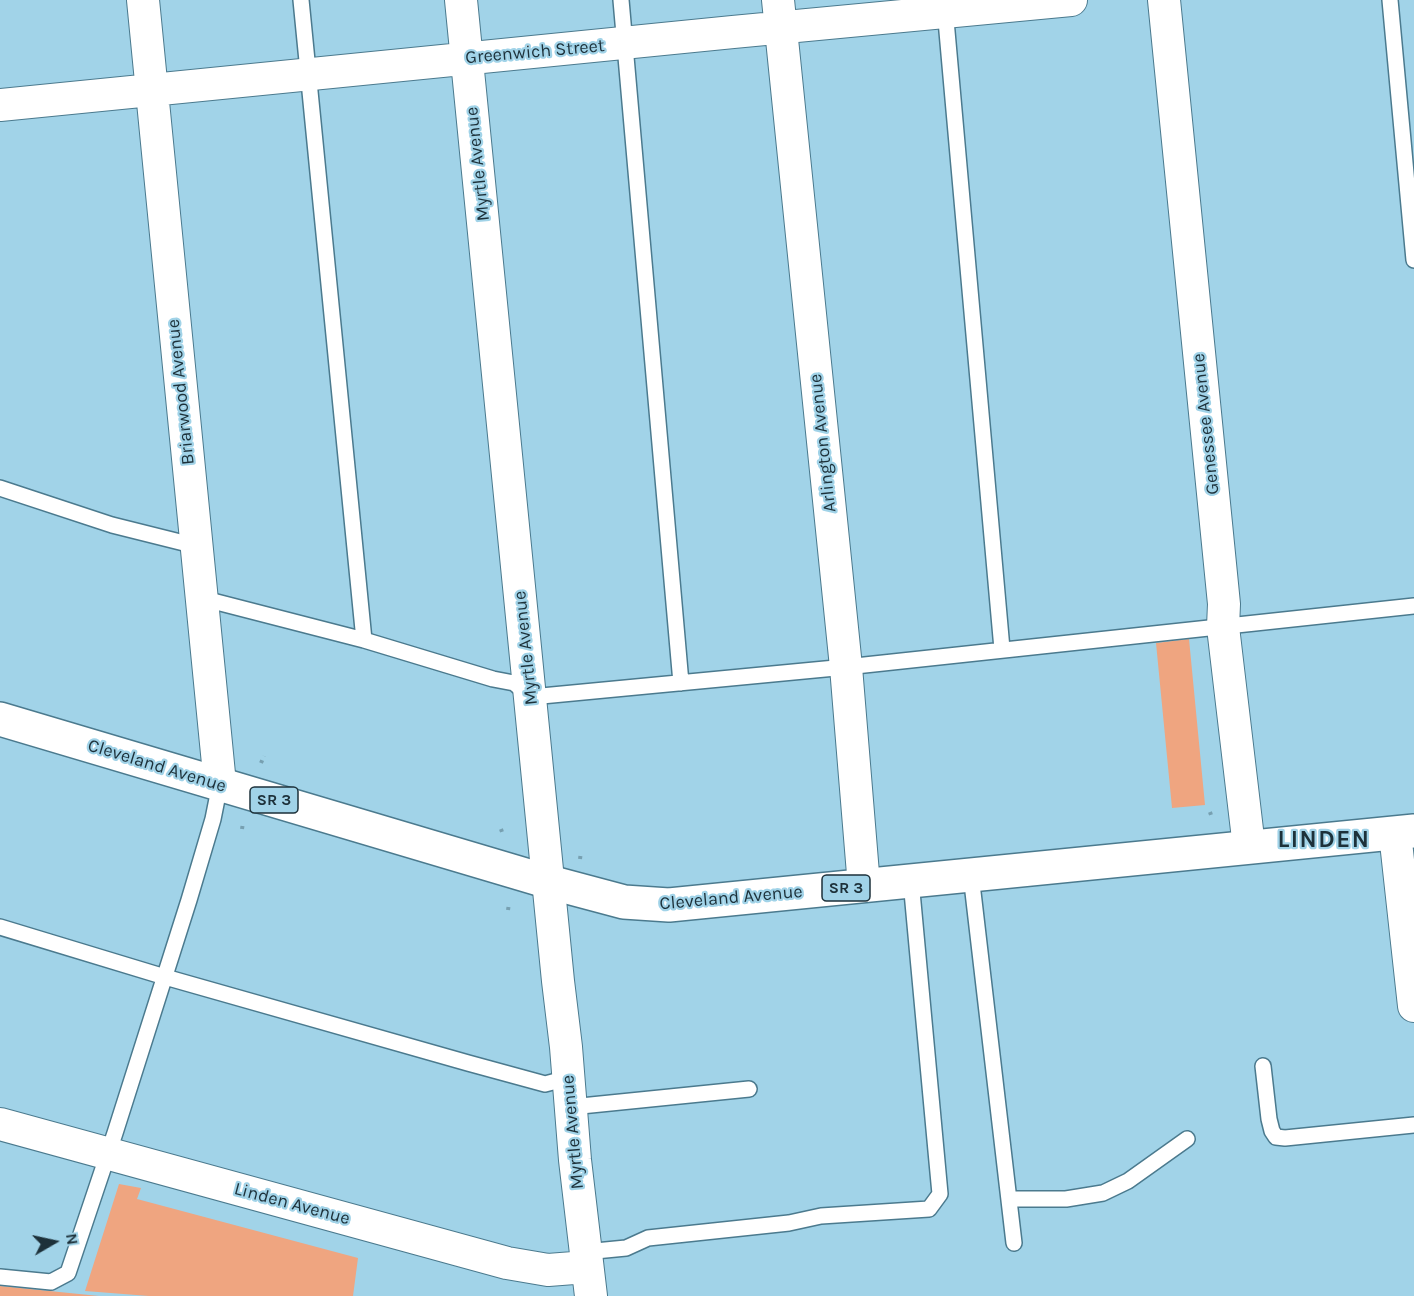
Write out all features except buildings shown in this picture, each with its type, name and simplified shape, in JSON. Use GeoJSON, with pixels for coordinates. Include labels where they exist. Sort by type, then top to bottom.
{"type":"FeatureCollection","features":[{"type":"Feature","properties":{"kind":"main road","name":"Cleveland Avenue"},"geometry":{"type":"LineString","coordinates":[[0,719],[549,882],[624,902],[669,905],[1405,832]]}},
{"type":"Feature","properties":{"kind":"street","name":"Briarwood Avenue"},"geometry":{"type":"LineString","coordinates":[[143,0],[220,784]]}},
{"type":"Feature","properties":{"kind":"street","name":"Myrtle Avenue"},"geometry":{"type":"LineString","coordinates":[[461,0],[588,1272]]}},
{"type":"Feature","properties":{"kind":"street","name":"Greenwich Street"},"geometry":{"type":"LineString","coordinates":[[0,105],[625,44],[780,14],[1071,0]]}},
{"type":"Feature","properties":{"kind":"street","name":"Genessee Avenue"},"geometry":{"type":"LineString","coordinates":[[1164,0],[1224,604],[1223,627],[1249,847]]}},
{"type":"Feature","properties":{"kind":"street","name":"Arlington Avenue"},"geometry":{"type":"LineString","coordinates":[[780,14],[846,667],[864,886]]}},
{"type":"Feature","properties":{"kind":"street"},"geometry":{"type":"LineString","coordinates":[[1405,832],[1414,1006]]}},
{"type":"Feature","properties":{"kind":"street","name":"Linden Avenue"},"geometry":{"type":"LineString","coordinates":[[0,1124],[507,1263],[548,1270],[588,1272]]}},
{"type":"Feature","properties":{"kind":"lane"},"geometry":{"type":"LineString","coordinates":[[301,0],[364,640]]}},
{"type":"Feature","properties":{"kind":"lane"},"geometry":{"type":"LineString","coordinates":[[621,0],[681,683]]}},
{"type":"Feature","properties":{"kind":"lane"},"geometry":{"type":"LineString","coordinates":[[1390,0],[1414,260]]}},
{"type":"Feature","properties":{"kind":"lane"},"geometry":{"type":"LineString","coordinates":[[945,6],[1002,649]]}},
{"type":"Feature","properties":{"kind":"lane"},"geometry":{"type":"LineString","coordinates":[[0,488],[112,525],[196,546]]}},
{"type":"Feature","properties":{"kind":"lane"},"geometry":{"type":"LineString","coordinates":[[201,598],[364,640],[493,679],[514,683],[531,697],[846,667],[1414,606]]}},
{"type":"Feature","properties":{"kind":"lane"},"geometry":{"type":"LineString","coordinates":[[0,1277],[51,1282],[68,1273],[165,977],[213,819],[220,784]]}},
{"type":"Feature","properties":{"kind":"lane"},"geometry":{"type":"LineString","coordinates":[[971,875],[1014,1243]]}},
{"type":"Feature","properties":{"kind":"lane"},"geometry":{"type":"LineString","coordinates":[[588,1272],[626,1248],[648,1238],[789,1223],[821,1216],[929,1209],[940,1194],[911,881]]}},
{"type":"Feature","properties":{"kind":"lane"},"geometry":{"type":"LineString","coordinates":[[0,927],[165,977],[545,1084],[569,1093],[749,1089]]}},
{"type":"Feature","properties":{"kind":"lane"},"geometry":{"type":"LineString","coordinates":[[1263,1066],[1269,1119],[1276,1137],[1414,1125]]}},
{"type":"Feature","properties":{"kind":"lane"},"geometry":{"type":"LineString","coordinates":[[1009,1200],[1066,1198],[1103,1193],[1128,1181],[1187,1139]]}},
{"type":"Feature","properties":{"kind":"path"},"geometry":{"type":"LineString","coordinates":[[261,763],[264,756]]}},
{"type":"Feature","properties":{"kind":"path"},"geometry":{"type":"LineString","coordinates":[[1210,812],[1212,818]]}},
{"type":"Feature","properties":{"kind":"path"},"geometry":{"type":"LineString","coordinates":[[242,829],[243,823]]}},
{"type":"Feature","properties":{"kind":"path"},"geometry":{"type":"LineString","coordinates":[[501,829],[502,835]]}},
{"type":"Feature","properties":{"kind":"path"},"geometry":{"type":"LineString","coordinates":[[580,859],[581,852]]}},
{"type":"Feature","properties":{"kind":"path"},"geometry":{"type":"LineString","coordinates":[[508,910],[509,904]]}},
{"type":"Feature","properties":{"kind":"shaded area"},"geometry":{"type":"Polygon","coordinates":[[[1189,639],[1205,805],[1172,808],[1156,643],[1189,639]]]}},
{"type":"Feature","properties":{"kind":"shaded area"},"geometry":{"type":"Polygon","coordinates":[[[119,1184],[141,1188],[137,1199],[358,1258],[353,1296],[149,1296],[85,1291],[119,1184]]]}},
{"type":"Feature","properties":{"kind":"shaded area"},"geometry":{"type":"Polygon","coordinates":[[[0,1286],[99,1296],[0,1296],[0,1286]]]}},
{"type":"Feature","properties":{"kind":"district","name":"LINDEN"},"geometry":{"type":"Point","coordinates":[1324,840]}}]}
